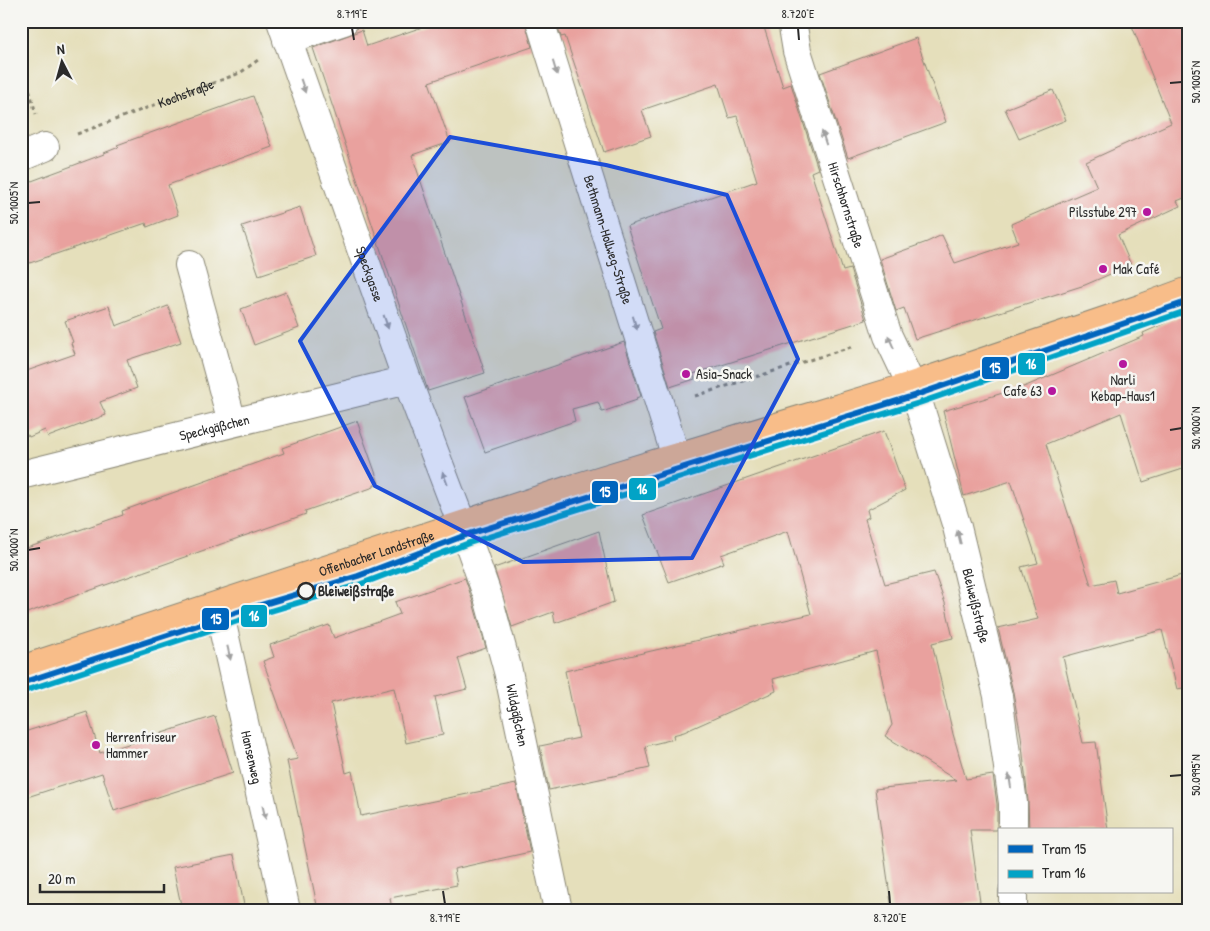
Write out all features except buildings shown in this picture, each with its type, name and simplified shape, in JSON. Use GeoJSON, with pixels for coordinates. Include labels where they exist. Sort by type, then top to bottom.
{"type":"FeatureCollection","features":[{"type":"Feature","properties":{"kind":"main road","name":"Offenbacher Landstraße"},"geometry":{"type":"LineString","coordinates":[[21,670],[462,524],[912,386],[1189,291]]}},
{"type":"Feature","properties":{"kind":"street"},"geometry":{"type":"LineString","coordinates":[[284,31],[344,21]]}},
{"type":"Feature","properties":{"kind":"street","name":"Bethmann-Hollweg-Straße"},"geometry":{"type":"LineString","coordinates":[[540,21],[676,457]]}},
{"type":"Feature","properties":{"kind":"street","name":"Hirschhornstraße"},"geometry":{"type":"LineString","coordinates":[[792,21],[797,51],[888,336],[912,386]]}},
{"type":"Feature","properties":{"kind":"street","name":"Speckgasse"},"geometry":{"type":"LineString","coordinates":[[284,31],[407,380],[462,524]]}},
{"type":"Feature","properties":{"kind":"street"},"geometry":{"type":"LineString","coordinates":[[189,265],[232,422]]}},
{"type":"Feature","properties":{"kind":"street","name":"Speckgäßchen"},"geometry":{"type":"LineString","coordinates":[[21,475],[407,380]]}},
{"type":"Feature","properties":{"kind":"street","name":"Bleiweißstraße"},"geometry":{"type":"LineString","coordinates":[[912,386],[957,528],[998,696],[1013,804],[1013,828]]}},
{"type":"Feature","properties":{"kind":"street","name":"Wildgäßchen"},"geometry":{"type":"LineString","coordinates":[[462,524],[488,597],[508,671],[558,910]]}},
{"type":"Feature","properties":{"kind":"street","name":"Hansenweg"},"geometry":{"type":"LineString","coordinates":[[218,606],[286,910]]}},
{"type":"Feature","properties":{"kind":"street"},"geometry":{"type":"LineString","coordinates":[[1013,894],[1013,910]]}},
{"type":"Feature","properties":{"kind":"path","name":"Kochstraße"},"geometry":{"type":"LineString","coordinates":[[33,152],[240,73],[284,31]]}},
{"type":"Feature","properties":{"kind":"path"},"geometry":{"type":"LineString","coordinates":[[21,59],[33,152]]}},
{"type":"Feature","properties":{"kind":"path"},"geometry":{"type":"LineString","coordinates":[[661,408],[888,336]]}},
{"type":"Feature","properties":{"kind":"highlighted area"},"geometry":{"type":"Polygon","coordinates":[[[450,137],[606,165],[727,195],[798,359],[692,558],[523,562],[375,486],[300,341],[450,137]]]}},
{"type":"Feature","properties":{"kind":"tram line","name":"15"},"geometry":{"type":"LineString","coordinates":[[21,683],[244,610],[358,576],[466,535],[916,395],[1189,301]]}},
{"type":"Feature","properties":{"kind":"tram line","name":"16"},"geometry":{"type":"LineString","coordinates":[[24,691],[247,618],[361,584],[469,543],[919,403],[1189,310]]}},
{"type":"Feature","properties":{"kind":"place","name":"Pilsstube 297"},"geometry":{"type":"Point","coordinates":[1147,212]}},
{"type":"Feature","properties":{"kind":"place","name":"Mak Café"},"geometry":{"type":"Point","coordinates":[1103,269]}},
{"type":"Feature","properties":{"kind":"place","name":"Narli Kebap-Haus1"},"geometry":{"type":"Point","coordinates":[1123,364]}},
{"type":"Feature","properties":{"kind":"place","name":"Asia-Snack"},"geometry":{"type":"Point","coordinates":[686,374]}},
{"type":"Feature","properties":{"kind":"place","name":"Cafe 63"},"geometry":{"type":"Point","coordinates":[1052,391]}},
{"type":"Feature","properties":{"kind":"place","name":"Bleiweißstraße"},"geometry":{"type":"Point","coordinates":[306,591]}},
{"type":"Feature","properties":{"kind":"place","name":"Herrenfriseur Hammer"},"geometry":{"type":"Point","coordinates":[96,745]}}]}
